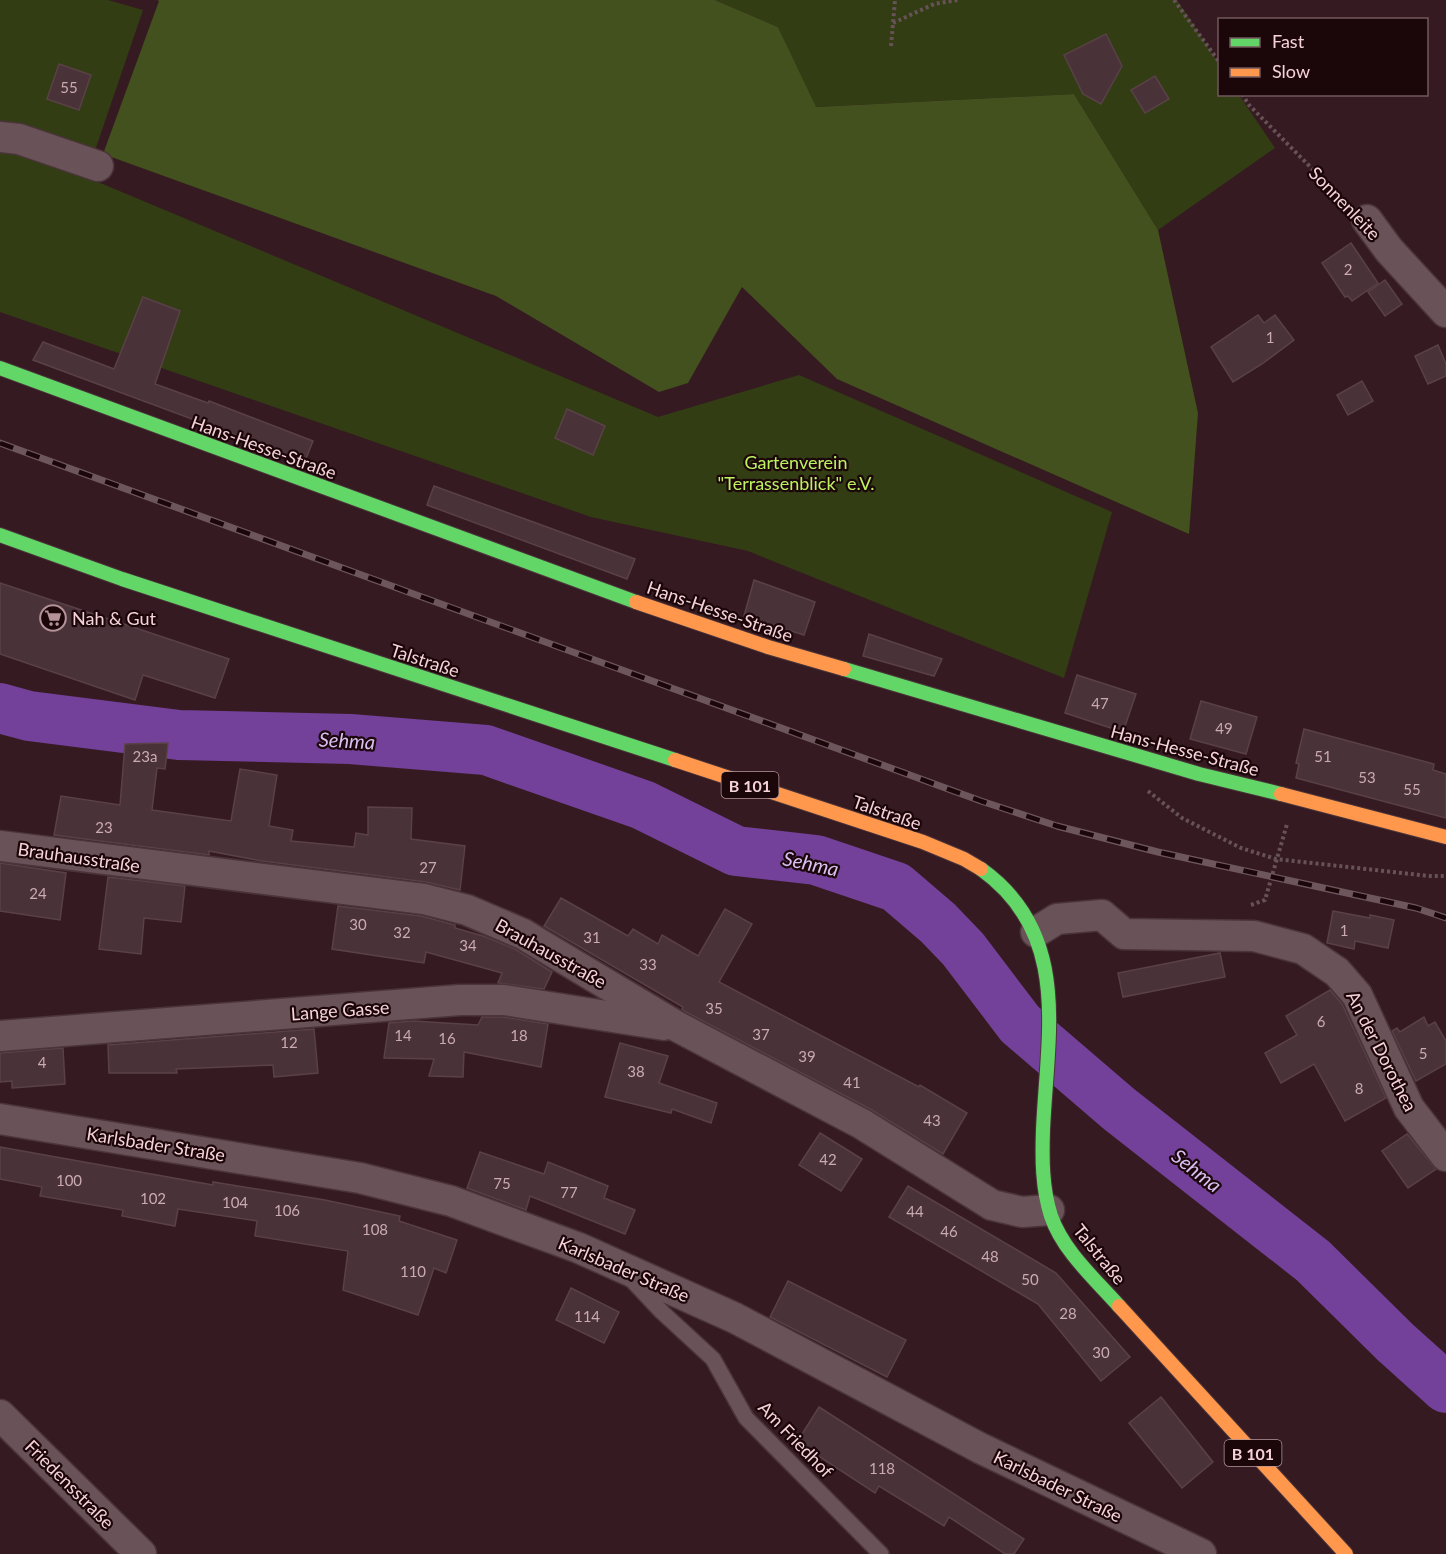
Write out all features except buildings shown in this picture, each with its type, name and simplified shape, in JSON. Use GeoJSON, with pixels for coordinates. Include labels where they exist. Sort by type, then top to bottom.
{"type":"FeatureCollection","features":[{"type":"Feature","properties":{"kind":"main road","name":"Hans-Hesse-Straße"},"geometry":{"type":"LineString","coordinates":[[0,368],[427,526],[768,647],[1198,774],[1446,837]]}},
{"type":"Feature","properties":{"kind":"main road","name":"Talstraße"},"geometry":{"type":"LineString","coordinates":[[0,535],[132,582],[923,843],[977,866],[1001,884],[1025,912],[1036,932],[1047,975],[1051,1005],[1042,1159],[1049,1210],[1061,1238],[1081,1264],[1346,1554]]}},
{"type":"Feature","properties":{"kind":"street"},"geometry":{"type":"LineString","coordinates":[[0,137],[19,139],[98,166]]}},
{"type":"Feature","properties":{"kind":"street","name":"Sonnenleite"},"geometry":{"type":"LineString","coordinates":[[1367,220],[1389,250],[1446,312]]}},
{"type":"Feature","properties":{"kind":"street","name":"Brauhausstraße"},"geometry":{"type":"LineString","coordinates":[[0,846],[424,899],[467,910],[523,934],[678,1027],[862,1124],[992,1205],[1022,1212],[1049,1210]]}},
{"type":"Feature","properties":{"kind":"street","name":"An der Dorothea"},"geometry":{"type":"LineString","coordinates":[[1036,932],[1057,919],[1102,915],[1124,934],[1254,936],[1303,949],[1337,972],[1357,995],[1409,1108],[1446,1156]]}},
{"type":"Feature","properties":{"kind":"street","name":"Lange Gasse"},"geometry":{"type":"LineString","coordinates":[[0,1036],[460,1000],[504,1000],[678,1027]]}},
{"type":"Feature","properties":{"kind":"street","name":"Karlsbader Straße"},"geometry":{"type":"LineString","coordinates":[[0,1119],[360,1178],[451,1201],[579,1248],[735,1318],[980,1448],[1201,1554]]}},
{"type":"Feature","properties":{"kind":"street","name":"Friedensstraße"},"geometry":{"type":"LineString","coordinates":[[0,1415],[141,1554]]}},
{"type":"Feature","properties":{"kind":"lane","name":"Am Friedhof"},"geometry":{"type":"LineString","coordinates":[[619,1266],[662,1312],[713,1359],[746,1418],[881,1554]]}},
{"type":"Feature","properties":{"kind":"path"},"geometry":{"type":"LineString","coordinates":[[891,46],[895,0]]}},
{"type":"Feature","properties":{"kind":"path"},"geometry":{"type":"LineString","coordinates":[[893,23],[934,4],[958,0]]}},
{"type":"Feature","properties":{"kind":"path"},"geometry":{"type":"LineString","coordinates":[[1174,0],[1218,60]]}},
{"type":"Feature","properties":{"kind":"path","name":"Sonnenleite"},"geometry":{"type":"LineString","coordinates":[[1243,96],[1249,105],[1334,192],[1367,220]]}},
{"type":"Feature","properties":{"kind":"path"},"geometry":{"type":"LineString","coordinates":[[1143,787],[1182,818],[1241,849],[1276,859],[1446,876]]}},
{"type":"Feature","properties":{"kind":"path"},"geometry":{"type":"LineString","coordinates":[[1246,905],[1257,905],[1265,900],[1295,797]]}},
{"type":"Feature","properties":{"kind":"green space","name":"Gartenverein \"Terrassenblick\" e.V."},"geometry":{"type":"Polygon","coordinates":[[[0,0],[108,0],[143,10],[86,177],[658,417],[799,375],[1112,512],[1064,678],[748,551],[591,517],[0,312],[0,0]]]}},
{"type":"Feature","properties":{"kind":"green space"},"geometry":{"type":"Polygon","coordinates":[[[157,0],[715,0],[778,27],[816,107],[1074,94],[1158,230],[1198,413],[1189,534],[837,379],[742,287],[688,383],[659,392],[496,296],[103,154],[159,1],[157,0]]]}},
{"type":"Feature","properties":{"kind":"green space"},"geometry":{"type":"Polygon","coordinates":[[[715,0],[1177,0],[1218,62],[1218,96],[1240,96],[1275,148],[1158,230],[1074,94],[815,107],[778,27],[715,0]]]}},
{"type":"Feature","properties":{"kind":"waterway","name":"Sehma"},"geometry":{"type":"LineString","coordinates":[[0,708],[29,716],[179,735],[350,739],[486,750],[643,805],[736,851],[816,860],[896,887],[938,923],[963,949],[1020,1024],[1119,1109],[1313,1261],[1395,1342],[1446,1388]]}},
{"type":"Feature","properties":{"kind":"railway"},"geometry":{"type":"LineString","coordinates":[[0,443],[981,801],[1057,826],[1158,852],[1416,908],[1446,918]]}},
{"type":"Feature","properties":{"kind":"traffic: fast"},"geometry":{"type":"LineString","coordinates":[[0,368],[636,602]]}},
{"type":"Feature","properties":{"kind":"traffic: fast"},"geometry":{"type":"LineString","coordinates":[[0,535],[122,579],[675,760]]}},
{"type":"Feature","properties":{"kind":"traffic: fast"},"geometry":{"type":"LineString","coordinates":[[844,669],[1199,774],[1281,794]]}},
{"type":"Feature","properties":{"kind":"traffic: fast"},"geometry":{"type":"LineString","coordinates":[[981,869],[1010,895],[1030,924],[1042,955],[1048,988],[1049,1023],[1043,1162],[1044,1184],[1051,1216],[1071,1253],[1119,1306]]}},
{"type":"Feature","properties":{"kind":"traffic: slow"},"geometry":{"type":"LineString","coordinates":[[636,602],[768,647],[844,669]]}},
{"type":"Feature","properties":{"kind":"traffic: slow"},"geometry":{"type":"LineString","coordinates":[[675,760],[923,842],[964,859],[981,869]]}},
{"type":"Feature","properties":{"kind":"traffic: slow"},"geometry":{"type":"LineString","coordinates":[[1281,794],[1446,837]]}},
{"type":"Feature","properties":{"kind":"traffic: slow"},"geometry":{"type":"LineString","coordinates":[[1119,1306],[1346,1554]]}},
{"type":"Feature","properties":{"kind":"place","name":"Nah & Gut"},"geometry":{"type":"Point","coordinates":[53,618]}}]}
